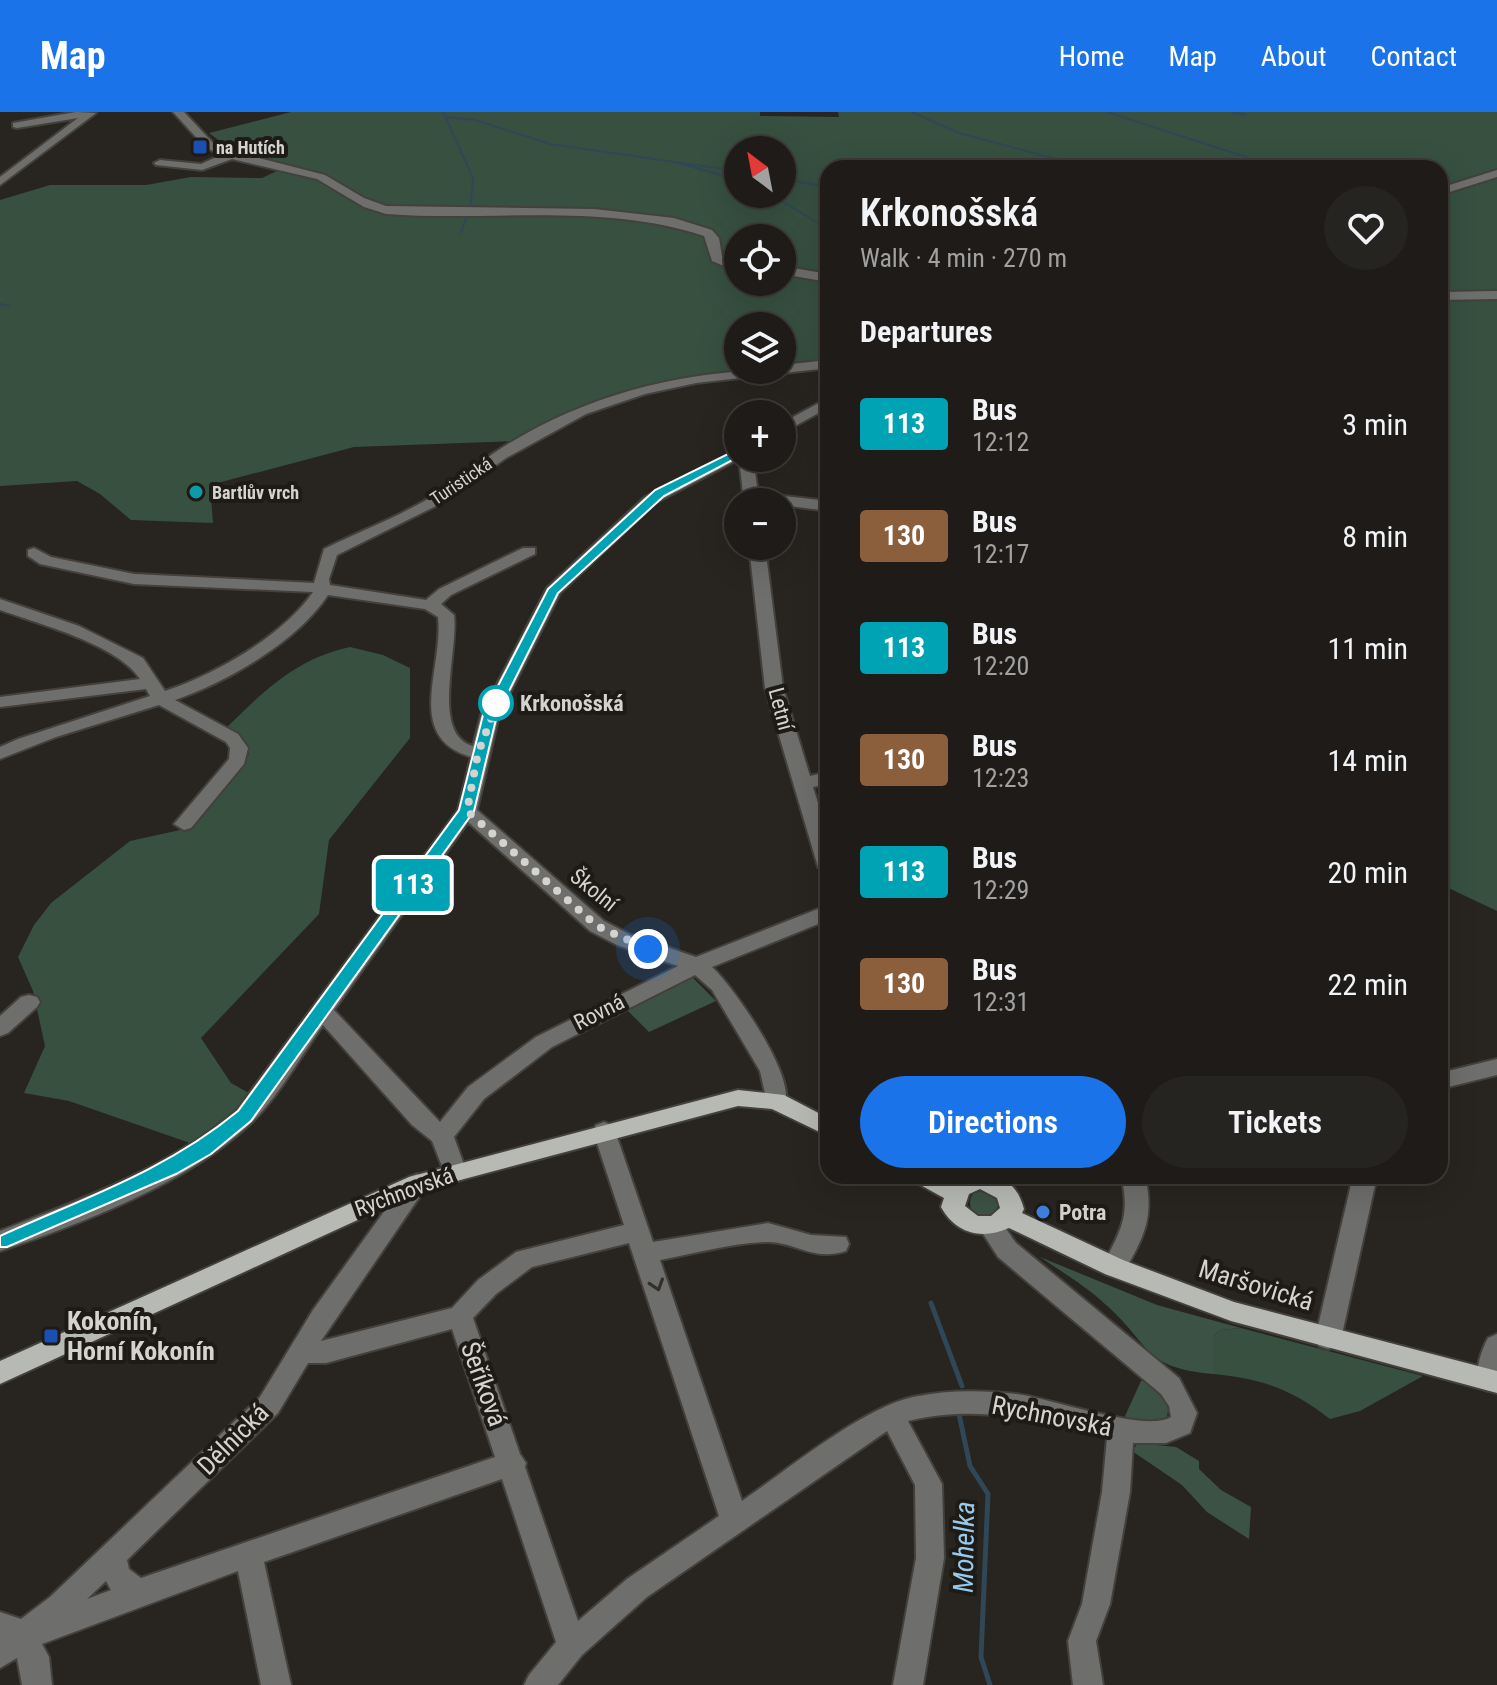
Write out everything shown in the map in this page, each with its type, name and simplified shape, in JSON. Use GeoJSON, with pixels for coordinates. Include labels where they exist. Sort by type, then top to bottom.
{"type":"FeatureCollection","features":[{"type":"Feature","properties":{"kind":"main road","name":"Rychnovská"},"geometry":{"type":"LineString","coordinates":[[0,1373],[417,1183],[729,1100],[776,1101],[820,1124]]}},
{"type":"Feature","properties":{"kind":"main road"},"geometry":{"type":"LineString","coordinates":[[938,1184],[955,1193],[964,1184]]}},
{"type":"Feature","properties":{"kind":"main road"},"geometry":{"type":"LineString","coordinates":[[999,1221],[1012,1201],[1006,1184]]}},
{"type":"Feature","properties":{"kind":"main road","name":"Maršovická"},"geometry":{"type":"LineString","coordinates":[[955,1193],[953,1207],[963,1219],[999,1221],[1231,1311],[1493,1381]]}},
{"type":"Feature","properties":{"kind":"street"},"geometry":{"type":"LineString","coordinates":[[17,125],[92,112]]}},
{"type":"Feature","properties":{"kind":"street"},"geometry":{"type":"LineString","coordinates":[[0,182],[92,112]]}},
{"type":"Feature","properties":{"kind":"street"},"geometry":{"type":"LineString","coordinates":[[178,112],[209,145],[231,155],[321,177],[362,202],[384,210],[477,216],[590,214],[685,225],[712,235],[716,258],[724,262]]}},
{"type":"Feature","properties":{"kind":"street"},"geometry":{"type":"LineString","coordinates":[[160,163],[202,167],[231,155]]}},
{"type":"Feature","properties":{"kind":"street"},"geometry":{"type":"LineString","coordinates":[[1448,189],[1497,173]]}},
{"type":"Feature","properties":{"kind":"street"},"geometry":{"type":"LineString","coordinates":[[796,272],[820,277]]}},
{"type":"Feature","properties":{"kind":"street"},"geometry":{"type":"LineString","coordinates":[[1448,296],[1497,295]]}},
{"type":"Feature","properties":{"kind":"street","name":"Turistická"},"geometry":{"type":"LineString","coordinates":[[796,368],[820,365]]}},
{"type":"Feature","properties":{"kind":"street","name":"Turistická"},"geometry":{"type":"LineString","coordinates":[[0,754],[157,691],[215,677],[278,636],[314,606],[323,589],[321,579],[330,552],[443,497],[501,455],[581,411],[641,391],[724,377]]}},
{"type":"Feature","properties":{"kind":"street"},"geometry":{"type":"LineString","coordinates":[[796,422],[820,410]]}},
{"type":"Feature","properties":{"kind":"street"},"geometry":{"type":"LineString","coordinates":[[0,1241],[170,1169],[220,1138],[254,1105],[467,811],[478,753],[490,715],[553,591],[659,493],[724,461]]}},
{"type":"Feature","properties":{"kind":"street"},"geometry":{"type":"LineString","coordinates":[[796,503],[820,505]]}},
{"type":"Feature","properties":{"kind":"street"},"geometry":{"type":"LineString","coordinates":[[430,605],[445,592],[529,551]]}},
{"type":"Feature","properties":{"kind":"street"},"geometry":{"type":"LineString","coordinates":[[34,553],[46,561],[134,579],[323,589],[430,605],[446,615],[451,629],[438,690],[446,739],[453,747],[478,753]]}},
{"type":"Feature","properties":{"kind":"street","name":"Letní"},"geometry":{"type":"LineString","coordinates":[[759,560],[774,688],[820,840]]}},
{"type":"Feature","properties":{"kind":"street"},"geometry":{"type":"LineString","coordinates":[[0,604],[73,630],[137,662],[157,691],[232,738],[239,748],[238,760],[184,824]]}},
{"type":"Feature","properties":{"kind":"street"},"geometry":{"type":"LineString","coordinates":[[0,702],[157,691]]}},
{"type":"Feature","properties":{"kind":"street"},"geometry":{"type":"LineString","coordinates":[[803,783],[820,780]]}},
{"type":"Feature","properties":{"kind":"street","name":"Školní"},"geometry":{"type":"LineString","coordinates":[[467,811],[607,932],[697,965],[719,985],[771,1071],[776,1101]]}},
{"type":"Feature","properties":{"kind":"street","name":"Rovná"},"geometry":{"type":"LineString","coordinates":[[442,1136],[476,1093],[544,1042],[697,965],[820,915]]}},
{"type":"Feature","properties":{"kind":"street"},"geometry":{"type":"LineString","coordinates":[[0,1028],[29,1002]]}},
{"type":"Feature","properties":{"kind":"street"},"geometry":{"type":"LineString","coordinates":[[322,1011],[420,1119],[442,1136],[455,1173]]}},
{"type":"Feature","properties":{"kind":"street"},"geometry":{"type":"LineString","coordinates":[[1448,1079],[1497,1067]]}},
{"type":"Feature","properties":{"kind":"street"},"geometry":{"type":"LineString","coordinates":[[604,1131],[734,1519]]}},
{"type":"Feature","properties":{"kind":"street","name":"Dělnická"},"geometry":{"type":"LineString","coordinates":[[7,1640],[113,1555],[269,1405],[301,1352],[417,1183]]}},
{"type":"Feature","properties":{"kind":"street"},"geometry":{"type":"LineString","coordinates":[[1114,1267],[1138,1225],[1141,1202],[1135,1184]]}},
{"type":"Feature","properties":{"kind":"street"},"geometry":{"type":"LineString","coordinates":[[1328,1339],[1363,1184]]}},
{"type":"Feature","properties":{"kind":"street","name":"Rychnovská"},"geometry":{"type":"LineString","coordinates":[[539,1685],[572,1645],[637,1588],[891,1414],[922,1404],[946,1402],[1011,1404],[1121,1429],[1167,1432],[1179,1427],[1186,1415],[1182,1399],[1007,1250],[999,1221]]}},
{"type":"Feature","properties":{"kind":"street","name":"Šeříková"},"geometry":{"type":"LineString","coordinates":[[572,1645],[513,1463],[460,1316],[487,1287],[525,1259],[643,1242],[768,1232],[811,1245],[837,1244]]}},
{"type":"Feature","properties":{"kind":"street"},"geometry":{"type":"LineString","coordinates":[[301,1352],[326,1352],[460,1316]]}},
{"type":"Feature","properties":{"kind":"street"},"geometry":{"type":"LineString","coordinates":[[1493,1381],[1497,1345]]}},
{"type":"Feature","properties":{"kind":"street"},"geometry":{"type":"LineString","coordinates":[[891,1414],[928,1484],[930,1558],[908,1685]]}},
{"type":"Feature","properties":{"kind":"street"},"geometry":{"type":"LineString","coordinates":[[1088,1685],[1082,1641],[1096,1604],[1114,1506],[1121,1429]]}},
{"type":"Feature","properties":{"kind":"street"},"geometry":{"type":"LineString","coordinates":[[7,1640],[513,1463]]}},
{"type":"Feature","properties":{"kind":"street"},"geometry":{"type":"LineString","coordinates":[[248,1554],[276,1685]]}},
{"type":"Feature","properties":{"kind":"street"},"geometry":{"type":"LineString","coordinates":[[113,1555],[116,1576],[131,1589],[141,1591]]}},
{"type":"Feature","properties":{"kind":"street"},"geometry":{"type":"LineString","coordinates":[[7,1640],[34,1657],[37,1685]]}},
{"type":"Feature","properties":{"kind":"green space"},"geometry":{"type":"Polygon","coordinates":[[[291,112],[760,112],[760,116],[839,117],[838,112],[1497,112],[1497,911],[1448,888],[1448,160],[820,160],[820,361],[796,363],[796,312],[724,312],[724,373],[623,392],[555,419],[515,441],[354,447],[210,485],[213,523],[131,520],[100,494],[77,481],[0,486],[0,200],[50,185],[146,185],[191,177],[262,178],[281,169],[282,163],[226,146],[209,133],[291,112]]]}},
{"type":"Feature","properties":{"kind":"green space"},"geometry":{"type":"Polygon","coordinates":[[[350,647],[383,655],[410,668],[410,738],[329,840],[319,914],[201,1038],[231,1083],[249,1093],[227,1121],[190,1143],[69,1101],[24,1093],[45,1046],[33,991],[18,957],[34,925],[51,903],[130,841],[189,828],[249,754],[226,728],[268,689],[297,668],[350,647]]]}},
{"type":"Feature","properties":{"kind":"green space"},"geometry":{"type":"Polygon","coordinates":[[[691,976],[716,1001],[649,1032],[624,1007],[691,976]]]}},
{"type":"Feature","properties":{"kind":"green space"},"geometry":{"type":"Polygon","coordinates":[[[984,1189],[994,1193],[998,1203],[994,1213],[984,1217],[974,1213],[970,1203],[974,1193],[984,1189]]]}},
{"type":"Feature","properties":{"kind":"green space"},"geometry":{"type":"Polygon","coordinates":[[[1040,1257],[1157,1305],[1241,1328],[1220,1330],[1214,1336],[1214,1374],[1173,1366],[1150,1352],[1098,1297],[1040,1257]]]}},
{"type":"Feature","properties":{"kind":"green space"},"geometry":{"type":"Polygon","coordinates":[[[1241,1328],[1423,1376],[1360,1411],[1330,1419],[1276,1387],[1214,1374],[1214,1336],[1220,1330],[1241,1328]]]}},
{"type":"Feature","properties":{"kind":"green space"},"geometry":{"type":"Polygon","coordinates":[[[1141,1381],[1149,1381],[1169,1404],[1167,1417],[1147,1423],[1128,1420],[1125,1416],[1141,1381]]]}},
{"type":"Feature","properties":{"kind":"green space"},"geometry":{"type":"Polygon","coordinates":[[[1138,1443],[1176,1447],[1199,1461],[1199,1469],[1221,1490],[1251,1507],[1249,1539],[1207,1512],[1182,1485],[1132,1451],[1138,1443]]]}},
{"type":"Feature","properties":{"kind":"waterway"},"geometry":{"type":"LineString","coordinates":[[443,112],[445,117],[475,120],[550,144],[724,169]]}},
{"type":"Feature","properties":{"kind":"waterway"},"geometry":{"type":"LineString","coordinates":[[912,112],[959,133],[1060,160]]}},
{"type":"Feature","properties":{"kind":"waterway"},"geometry":{"type":"LineString","coordinates":[[1107,112],[1246,157]]}},
{"type":"Feature","properties":{"kind":"waterway"},"geometry":{"type":"LineString","coordinates":[[1232,112],[1246,115]]}},
{"type":"Feature","properties":{"kind":"waterway"},"geometry":{"type":"LineString","coordinates":[[446,118],[473,178],[470,210]]}},
{"type":"Feature","properties":{"kind":"waterway"},"geometry":{"type":"LineString","coordinates":[[675,162],[724,176]]}},
{"type":"Feature","properties":{"kind":"waterway"},"geometry":{"type":"LineString","coordinates":[[796,181],[820,186]]}},
{"type":"Feature","properties":{"kind":"waterway"},"geometry":{"type":"LineString","coordinates":[[793,208],[820,224]]}},
{"type":"Feature","properties":{"kind":"waterway"},"geometry":{"type":"LineString","coordinates":[[461,233],[466,218]]}},
{"type":"Feature","properties":{"kind":"waterway"},"geometry":{"type":"LineString","coordinates":[[0,304],[10,306]]}},
{"type":"Feature","properties":{"kind":"waterway","name":"Mohelka"},"geometry":{"type":"LineString","coordinates":[[931,1303],[962,1386]]}},
{"type":"Feature","properties":{"kind":"waterway","name":"Mohelka"},"geometry":{"type":"LineString","coordinates":[[959,1414],[970,1466],[988,1494],[981,1657],[990,1685]]}},
{"type":"Feature","properties":{"kind":"bus line","name":"113"},"geometry":{"type":"LineString","coordinates":[[0,1241],[170,1169],[205,1149],[245,1116],[467,811],[478,753],[490,715],[553,591],[659,493],[724,461]]}},
{"type":"Feature","properties":{"kind":"place","name":"na Hutích"},"geometry":{"type":"Point","coordinates":[200,147]}},
{"type":"Feature","properties":{"kind":"place","name":"Bartlův vrch"},"geometry":{"type":"Point","coordinates":[196,492]}},
{"type":"Feature","properties":{"kind":"place","name":"Krkonošská"},"geometry":{"type":"Point","coordinates":[496,703]}},
{"type":"Feature","properties":{"kind":"place","name":"Potra"},"geometry":{"type":"Point","coordinates":[1043,1212]}},
{"type":"Feature","properties":{"kind":"place","name":"Kokonín, Horní Kokonín"},"geometry":{"type":"Point","coordinates":[51,1336]}},
{"type":"Feature","properties":{"kind":"route"},"geometry":{"type":"LineString","coordinates":[[496,703],[502,691],[490,715],[478,753],[467,811],[597,926],[615,937],[648,949]]}}]}
